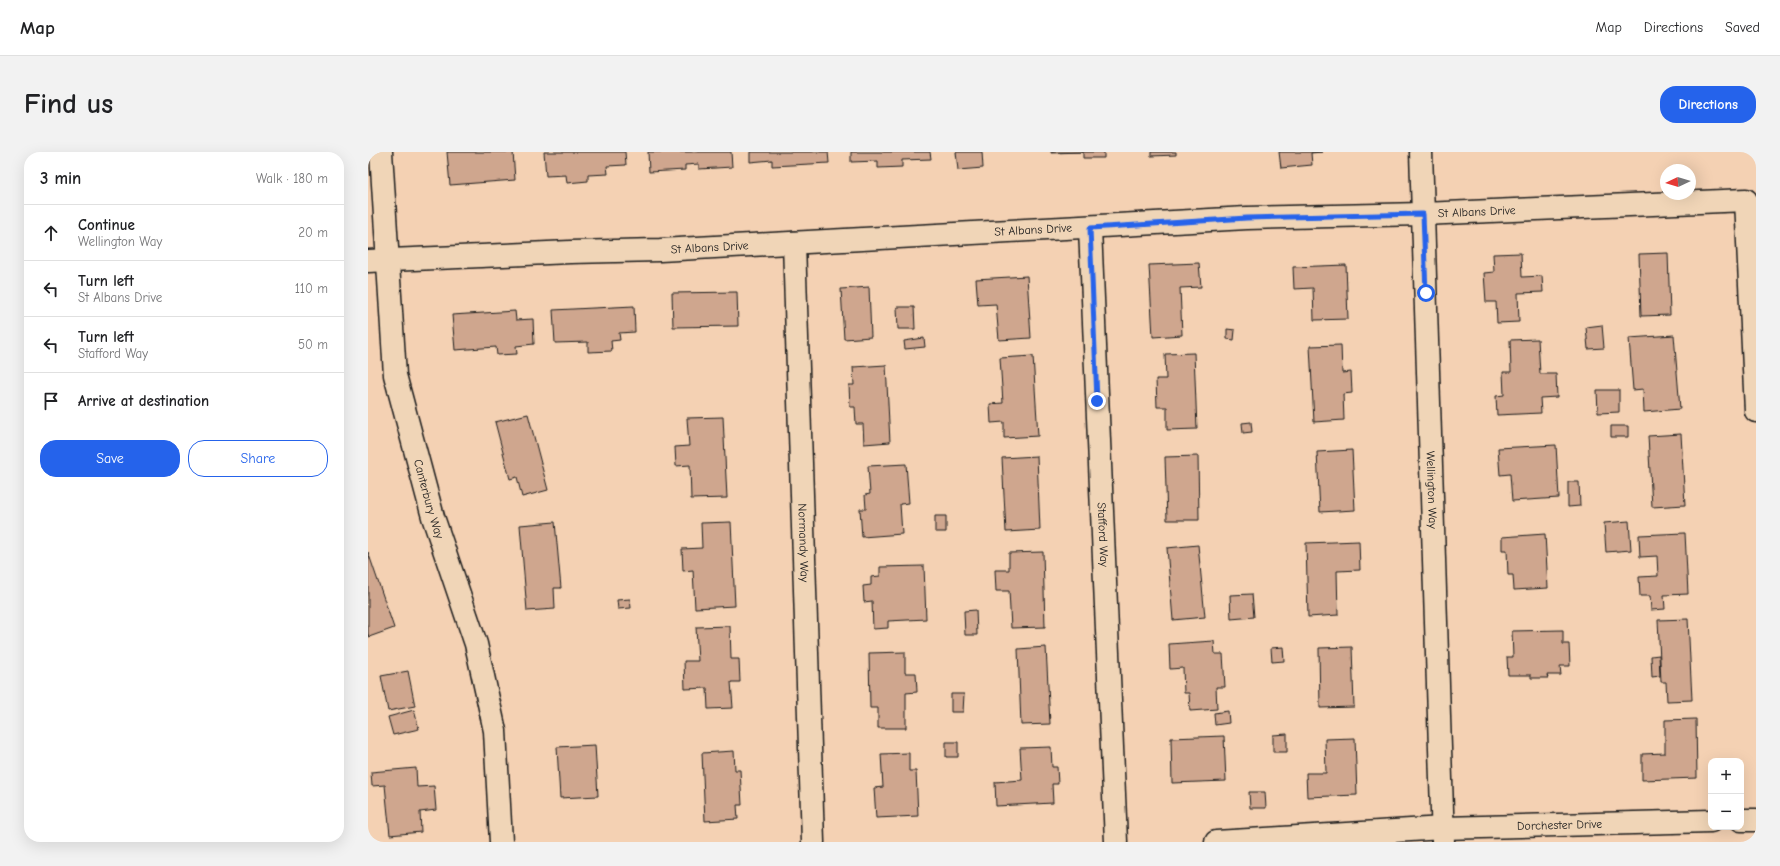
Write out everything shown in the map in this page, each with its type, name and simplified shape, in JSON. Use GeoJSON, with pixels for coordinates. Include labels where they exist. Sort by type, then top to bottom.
{"type":"FeatureCollection","features":[{"type":"Feature","properties":{"kind":"street","name":"Canterbury Way"},"geometry":{"type":"LineString","coordinates":[[381,152],[378,261],[395,375],[433,517],[476,644],[494,732],[501,842]]}},
{"type":"Feature","properties":{"kind":"street","name":"Wellington Way"},"geometry":{"type":"LineString","coordinates":[[1421,152],[1443,835]]}},
{"type":"Feature","properties":{"kind":"street","name":"St Albans Drive"},"geometry":{"type":"LineString","coordinates":[[378,261],[570,252],[660,250],[1090,228],[1247,218],[1423,214],[1746,200],[1756,411]]}},
{"type":"Feature","properties":{"kind":"street","name":"Stafford Way"},"geometry":{"type":"LineString","coordinates":[[1090,228],[1116,842]]}},
{"type":"Feature","properties":{"kind":"street","name":"Normandy Way"},"geometry":{"type":"LineString","coordinates":[[794,243],[813,842]]}},
{"type":"Feature","properties":{"kind":"street"},"geometry":{"type":"LineString","coordinates":[[1744,820],[1756,820]]}},
{"type":"Feature","properties":{"kind":"street","name":"Dorchester Drive"},"geometry":{"type":"LineString","coordinates":[[1216,842],[1443,835],[1708,821]]}},
{"type":"Feature","properties":{"kind":"building"},"geometry":{"type":"Polygon","coordinates":[[[447,152],[513,152],[515,180],[450,185],[447,152]]]}},
{"type":"Feature","properties":{"kind":"building"},"geometry":{"type":"Polygon","coordinates":[[[544,152],[625,152],[626,165],[607,166],[608,174],[588,175],[588,181],[567,183],[566,175],[546,176],[544,152]]]}},
{"type":"Feature","properties":{"kind":"building"},"geometry":{"type":"Polygon","coordinates":[[[648,152],[731,152],[732,167],[699,169],[699,164],[685,165],[685,170],[649,172],[648,152]]]}},
{"type":"Feature","properties":{"kind":"building"},"geometry":{"type":"Polygon","coordinates":[[[750,152],[828,152],[829,163],[772,166],[772,160],[750,162],[750,152]]]}},
{"type":"Feature","properties":{"kind":"building"},"geometry":{"type":"Polygon","coordinates":[[[851,152],[930,152],[931,159],[902,160],[902,167],[878,168],[878,161],[851,162],[851,152]]]}},
{"type":"Feature","properties":{"kind":"building"},"geometry":{"type":"Polygon","coordinates":[[[956,152],[982,152],[983,168],[958,170],[956,152]]]}},
{"type":"Feature","properties":{"kind":"building"},"geometry":{"type":"Polygon","coordinates":[[[1051,152],[1083,152],[1051,153],[1051,152]]]}},
{"type":"Feature","properties":{"kind":"building"},"geometry":{"type":"Polygon","coordinates":[[[1083,152],[1104,152],[1104,158],[1083,158],[1083,152]]]}},
{"type":"Feature","properties":{"kind":"building"},"geometry":{"type":"Polygon","coordinates":[[[1151,152],[1176,152],[1176,155],[1151,156],[1151,152]]]}},
{"type":"Feature","properties":{"kind":"building"},"geometry":{"type":"Polygon","coordinates":[[[1279,152],[1322,152],[1311,153],[1312,165],[1281,168],[1279,152]]]}},
{"type":"Feature","properties":{"kind":"building"},"geometry":{"type":"Polygon","coordinates":[[[1521,253],[1522,277],[1542,276],[1543,292],[1518,293],[1519,322],[1497,323],[1496,302],[1486,302],[1484,273],[1494,272],[1493,254],[1521,253]]]}},
{"type":"Feature","properties":{"kind":"building"},"geometry":{"type":"Polygon","coordinates":[[[1668,253],[1670,315],[1641,316],[1639,254],[1668,253]]]}},
{"type":"Feature","properties":{"kind":"building"},"geometry":{"type":"Polygon","coordinates":[[[1199,263],[1201,287],[1180,288],[1182,335],[1153,337],[1149,265],[1199,263]]]}},
{"type":"Feature","properties":{"kind":"building"},"geometry":{"type":"Polygon","coordinates":[[[1346,265],[1348,319],[1314,320],[1313,288],[1294,289],[1293,267],[1346,265]]]}},
{"type":"Feature","properties":{"kind":"building"},"geometry":{"type":"Polygon","coordinates":[[[1027,276],[1031,338],[999,340],[996,304],[978,305],[976,279],[1027,276]]]}},
{"type":"Feature","properties":{"kind":"building"},"geometry":{"type":"Polygon","coordinates":[[[869,287],[871,337],[844,339],[841,289],[869,287]]]}},
{"type":"Feature","properties":{"kind":"building"},"geometry":{"type":"Polygon","coordinates":[[[737,292],[738,326],[673,327],[672,293],[737,292]]]}},
{"type":"Feature","properties":{"kind":"building"},"geometry":{"type":"Polygon","coordinates":[[[634,306],[635,332],[619,333],[620,340],[611,341],[612,351],[588,352],[588,342],[555,343],[553,310],[634,306]]]}},
{"type":"Feature","properties":{"kind":"building"},"geometry":{"type":"Polygon","coordinates":[[[897,307],[914,307],[915,329],[898,329],[897,307]]]}},
{"type":"Feature","properties":{"kind":"building"},"geometry":{"type":"Polygon","coordinates":[[[515,311],[516,320],[533,319],[534,344],[516,346],[517,354],[497,355],[496,347],[455,350],[452,315],[515,311]]]}},
{"type":"Feature","properties":{"kind":"building"},"geometry":{"type":"Polygon","coordinates":[[[1602,325],[1604,348],[1588,349],[1586,327],[1602,325]]]}},
{"type":"Feature","properties":{"kind":"building"},"geometry":{"type":"Polygon","coordinates":[[[1227,329],[1235,330],[1234,340],[1227,339],[1227,329]]]}},
{"type":"Feature","properties":{"kind":"building"},"geometry":{"type":"Polygon","coordinates":[[[1674,335],[1680,409],[1644,412],[1643,389],[1633,390],[1629,338],[1674,335]]]}},
{"type":"Feature","properties":{"kind":"building"},"geometry":{"type":"Polygon","coordinates":[[[924,338],[925,347],[905,349],[904,341],[924,338]]]}},
{"type":"Feature","properties":{"kind":"building"},"geometry":{"type":"Polygon","coordinates":[[[1538,339],[1540,374],[1556,374],[1557,397],[1540,398],[1541,413],[1497,415],[1496,396],[1504,395],[1503,372],[1511,372],[1510,340],[1538,339]]]}},
{"type":"Feature","properties":{"kind":"building"},"geometry":{"type":"Polygon","coordinates":[[[1341,345],[1342,373],[1351,372],[1352,393],[1343,394],[1344,420],[1314,422],[1310,346],[1341,345]]]}},
{"type":"Feature","properties":{"kind":"building"},"geometry":{"type":"Polygon","coordinates":[[[1194,353],[1197,429],[1167,430],[1167,407],[1157,407],[1156,379],[1166,379],[1165,354],[1194,353]]]}},
{"type":"Feature","properties":{"kind":"building"},"geometry":{"type":"Polygon","coordinates":[[[1033,356],[1038,436],[1004,438],[1004,422],[991,423],[990,404],[1003,403],[1000,358],[1033,356]]]}},
{"type":"Feature","properties":{"kind":"building"},"geometry":{"type":"Polygon","coordinates":[[[886,365],[890,442],[864,444],[863,424],[856,424],[855,407],[850,407],[849,385],[854,385],[853,367],[886,365]]]}},
{"type":"Feature","properties":{"kind":"building"},"geometry":{"type":"Polygon","coordinates":[[[1597,390],[1619,390],[1619,412],[1598,413],[1597,390]]]}},
{"type":"Feature","properties":{"kind":"building"},"geometry":{"type":"Polygon","coordinates":[[[528,414],[548,490],[522,497],[517,477],[510,479],[495,422],[528,414]]]}},
{"type":"Feature","properties":{"kind":"building"},"geometry":{"type":"Polygon","coordinates":[[[723,417],[727,498],[691,499],[690,465],[676,466],[675,447],[689,446],[687,418],[723,417]]]}},
{"type":"Feature","properties":{"kind":"building"},"geometry":{"type":"Polygon","coordinates":[[[1251,422],[1252,432],[1243,433],[1242,423],[1251,422]]]}},
{"type":"Feature","properties":{"kind":"building"},"geometry":{"type":"Polygon","coordinates":[[[1611,426],[1628,426],[1628,437],[1611,437],[1611,426]]]}},
{"type":"Feature","properties":{"kind":"building"},"geometry":{"type":"Polygon","coordinates":[[[1681,434],[1685,505],[1652,507],[1648,436],[1681,434]]]}},
{"type":"Feature","properties":{"kind":"building"},"geometry":{"type":"Polygon","coordinates":[[[1556,445],[1559,498],[1512,501],[1510,474],[1500,475],[1498,448],[1556,445]]]}},
{"type":"Feature","properties":{"kind":"building"},"geometry":{"type":"Polygon","coordinates":[[[1352,450],[1355,510],[1320,512],[1317,452],[1352,450]]]}},
{"type":"Feature","properties":{"kind":"building"},"geometry":{"type":"Polygon","coordinates":[[[1037,456],[1040,530],[1006,532],[1002,458],[1037,456]]]}},
{"type":"Feature","properties":{"kind":"building"},"geometry":{"type":"Polygon","coordinates":[[[1198,456],[1199,520],[1167,520],[1165,457],[1198,456]]]}},
{"type":"Feature","properties":{"kind":"building"},"geometry":{"type":"Polygon","coordinates":[[[906,464],[909,503],[900,504],[902,534],[862,537],[860,509],[866,509],[865,495],[870,494],[868,466],[906,464]]]}},
{"type":"Feature","properties":{"kind":"building"},"geometry":{"type":"Polygon","coordinates":[[[1568,482],[1579,482],[1580,506],[1568,507],[1568,482]]]}},
{"type":"Feature","properties":{"kind":"building"},"geometry":{"type":"Polygon","coordinates":[[[935,516],[946,516],[946,532],[935,532],[935,516]]]}},
{"type":"Feature","properties":{"kind":"building"},"geometry":{"type":"Polygon","coordinates":[[[1629,521],[1631,550],[1606,552],[1604,523],[1629,521]]]}},
{"type":"Feature","properties":{"kind":"building"},"geometry":{"type":"Polygon","coordinates":[[[555,522],[561,588],[554,588],[555,609],[527,611],[520,525],[555,522]]]}},
{"type":"Feature","properties":{"kind":"building"},"geometry":{"type":"Polygon","coordinates":[[[731,522],[735,606],[695,608],[693,570],[683,571],[682,549],[702,548],[701,523],[731,522]]]}},
{"type":"Feature","properties":{"kind":"building"},"geometry":{"type":"Polygon","coordinates":[[[1685,533],[1688,594],[1664,595],[1665,609],[1651,610],[1650,596],[1640,596],[1639,577],[1658,576],[1657,556],[1640,557],[1639,535],[1685,533]]]}},
{"type":"Feature","properties":{"kind":"building"},"geometry":{"type":"Polygon","coordinates":[[[1545,534],[1548,588],[1514,590],[1513,575],[1508,575],[1507,550],[1502,550],[1502,537],[1545,534]]]}},
{"type":"Feature","properties":{"kind":"building"},"geometry":{"type":"Polygon","coordinates":[[[1359,541],[1360,570],[1337,571],[1338,615],[1308,617],[1306,543],[1359,541]]]}},
{"type":"Feature","properties":{"kind":"building"},"geometry":{"type":"Polygon","coordinates":[[[1198,545],[1205,617],[1173,620],[1167,548],[1198,545]]]}},
{"type":"Feature","properties":{"kind":"building"},"geometry":{"type":"Polygon","coordinates":[[[368,552],[394,628],[369,637],[368,633],[368,552]]]}},
{"type":"Feature","properties":{"kind":"building"},"geometry":{"type":"Polygon","coordinates":[[[1043,552],[1045,627],[1011,628],[1009,591],[996,591],[995,570],[1009,570],[1009,553],[1043,552]]]}},
{"type":"Feature","properties":{"kind":"building"},"geometry":{"type":"Polygon","coordinates":[[[924,566],[926,619],[888,621],[888,628],[873,629],[872,601],[864,602],[863,586],[871,585],[871,577],[880,576],[880,567],[924,566]]]}},
{"type":"Feature","properties":{"kind":"building"},"geometry":{"type":"Polygon","coordinates":[[[1252,594],[1254,617],[1231,619],[1230,595],[1252,594]]]}},
{"type":"Feature","properties":{"kind":"building"},"geometry":{"type":"Polygon","coordinates":[[[630,599],[631,608],[618,609],[617,600],[630,599]]]}},
{"type":"Feature","properties":{"kind":"building"},"geometry":{"type":"Polygon","coordinates":[[[976,610],[977,635],[965,635],[964,611],[976,610]]]}},
{"type":"Feature","properties":{"kind":"building"},"geometry":{"type":"Polygon","coordinates":[[[1688,619],[1692,700],[1667,701],[1666,682],[1661,682],[1658,620],[1688,619]]]}},
{"type":"Feature","properties":{"kind":"building"},"geometry":{"type":"Polygon","coordinates":[[[730,626],[731,659],[739,659],[740,682],[731,682],[733,708],[708,709],[707,688],[685,689],[684,661],[698,661],[696,627],[730,626]]]}},
{"type":"Feature","properties":{"kind":"building"},"geometry":{"type":"Polygon","coordinates":[[[1563,630],[1563,644],[1569,644],[1570,666],[1560,666],[1561,675],[1547,675],[1548,678],[1531,678],[1531,675],[1508,675],[1507,657],[1513,657],[1512,631],[1563,630]]]}},
{"type":"Feature","properties":{"kind":"building"},"geometry":{"type":"Polygon","coordinates":[[[1214,641],[1215,654],[1223,654],[1225,687],[1216,687],[1217,709],[1190,711],[1189,693],[1184,693],[1183,668],[1170,669],[1169,644],[1214,641]]]}},
{"type":"Feature","properties":{"kind":"building"},"geometry":{"type":"Polygon","coordinates":[[[1046,647],[1050,724],[1021,725],[1018,649],[1046,647]]]}},
{"type":"Feature","properties":{"kind":"building"},"geometry":{"type":"Polygon","coordinates":[[[1283,647],[1284,661],[1272,662],[1271,648],[1283,647]]]}},
{"type":"Feature","properties":{"kind":"building"},"geometry":{"type":"Polygon","coordinates":[[[1352,647],[1354,707],[1320,708],[1319,648],[1352,647]]]}},
{"type":"Feature","properties":{"kind":"building"},"geometry":{"type":"Polygon","coordinates":[[[905,652],[905,673],[916,673],[917,692],[906,693],[906,728],[878,728],[878,708],[870,708],[869,653],[905,652]]]}},
{"type":"Feature","properties":{"kind":"building"},"geometry":{"type":"Polygon","coordinates":[[[1659,655],[1660,676],[1652,677],[1651,656],[1659,655]]]}},
{"type":"Feature","properties":{"kind":"building"},"geometry":{"type":"Polygon","coordinates":[[[408,671],[415,706],[388,711],[381,676],[408,671]]]}},
{"type":"Feature","properties":{"kind":"building"},"geometry":{"type":"Polygon","coordinates":[[[951,694],[964,694],[963,712],[951,712],[951,694]]]}},
{"type":"Feature","properties":{"kind":"building"},"geometry":{"type":"Polygon","coordinates":[[[414,710],[419,729],[393,735],[388,717],[414,710]]]}},
{"type":"Feature","properties":{"kind":"building"},"geometry":{"type":"Polygon","coordinates":[[[1228,711],[1229,723],[1215,725],[1214,713],[1228,711]]]}},
{"type":"Feature","properties":{"kind":"building"},"geometry":{"type":"Polygon","coordinates":[[[1696,719],[1697,778],[1642,780],[1642,754],[1665,753],[1665,720],[1696,719]]]}},
{"type":"Feature","properties":{"kind":"building"},"geometry":{"type":"Polygon","coordinates":[[[1287,734],[1287,752],[1273,752],[1273,735],[1287,734]]]}},
{"type":"Feature","properties":{"kind":"building"},"geometry":{"type":"Polygon","coordinates":[[[1224,736],[1226,781],[1172,783],[1171,738],[1224,736]]]}},
{"type":"Feature","properties":{"kind":"building"},"geometry":{"type":"Polygon","coordinates":[[[1355,738],[1357,795],[1307,797],[1306,773],[1326,773],[1325,739],[1355,738]]]}},
{"type":"Feature","properties":{"kind":"building"},"geometry":{"type":"Polygon","coordinates":[[[946,742],[958,742],[958,757],[946,757],[946,742]]]}},
{"type":"Feature","properties":{"kind":"building"},"geometry":{"type":"Polygon","coordinates":[[[595,745],[598,796],[560,798],[557,747],[595,745]]]}},
{"type":"Feature","properties":{"kind":"building"},"geometry":{"type":"Polygon","coordinates":[[[1051,747],[1052,767],[1057,767],[1058,784],[1052,784],[1053,803],[996,806],[995,782],[1022,780],[1020,748],[1051,747]]]}},
{"type":"Feature","properties":{"kind":"building"},"geometry":{"type":"Polygon","coordinates":[[[734,751],[735,770],[740,770],[742,805],[737,805],[738,819],[705,821],[702,753],[734,751]]]}},
{"type":"Feature","properties":{"kind":"building"},"geometry":{"type":"Polygon","coordinates":[[[909,753],[909,771],[916,771],[918,816],[876,818],[874,788],[883,787],[881,754],[909,753]]]}},
{"type":"Feature","properties":{"kind":"building"},"geometry":{"type":"Polygon","coordinates":[[[416,768],[417,787],[434,786],[436,810],[420,812],[421,832],[390,835],[385,785],[372,786],[371,772],[416,768]]]}},
{"type":"Feature","properties":{"kind":"building"},"geometry":{"type":"Polygon","coordinates":[[[1249,792],[1265,792],[1266,808],[1250,808],[1249,792]]]}},
{"type":"Feature","properties":{"kind":"route"},"geometry":{"type":"LineString","coordinates":[[1097,401],[1090,228],[1247,218],[1423,214],[1426,293]]}}]}
